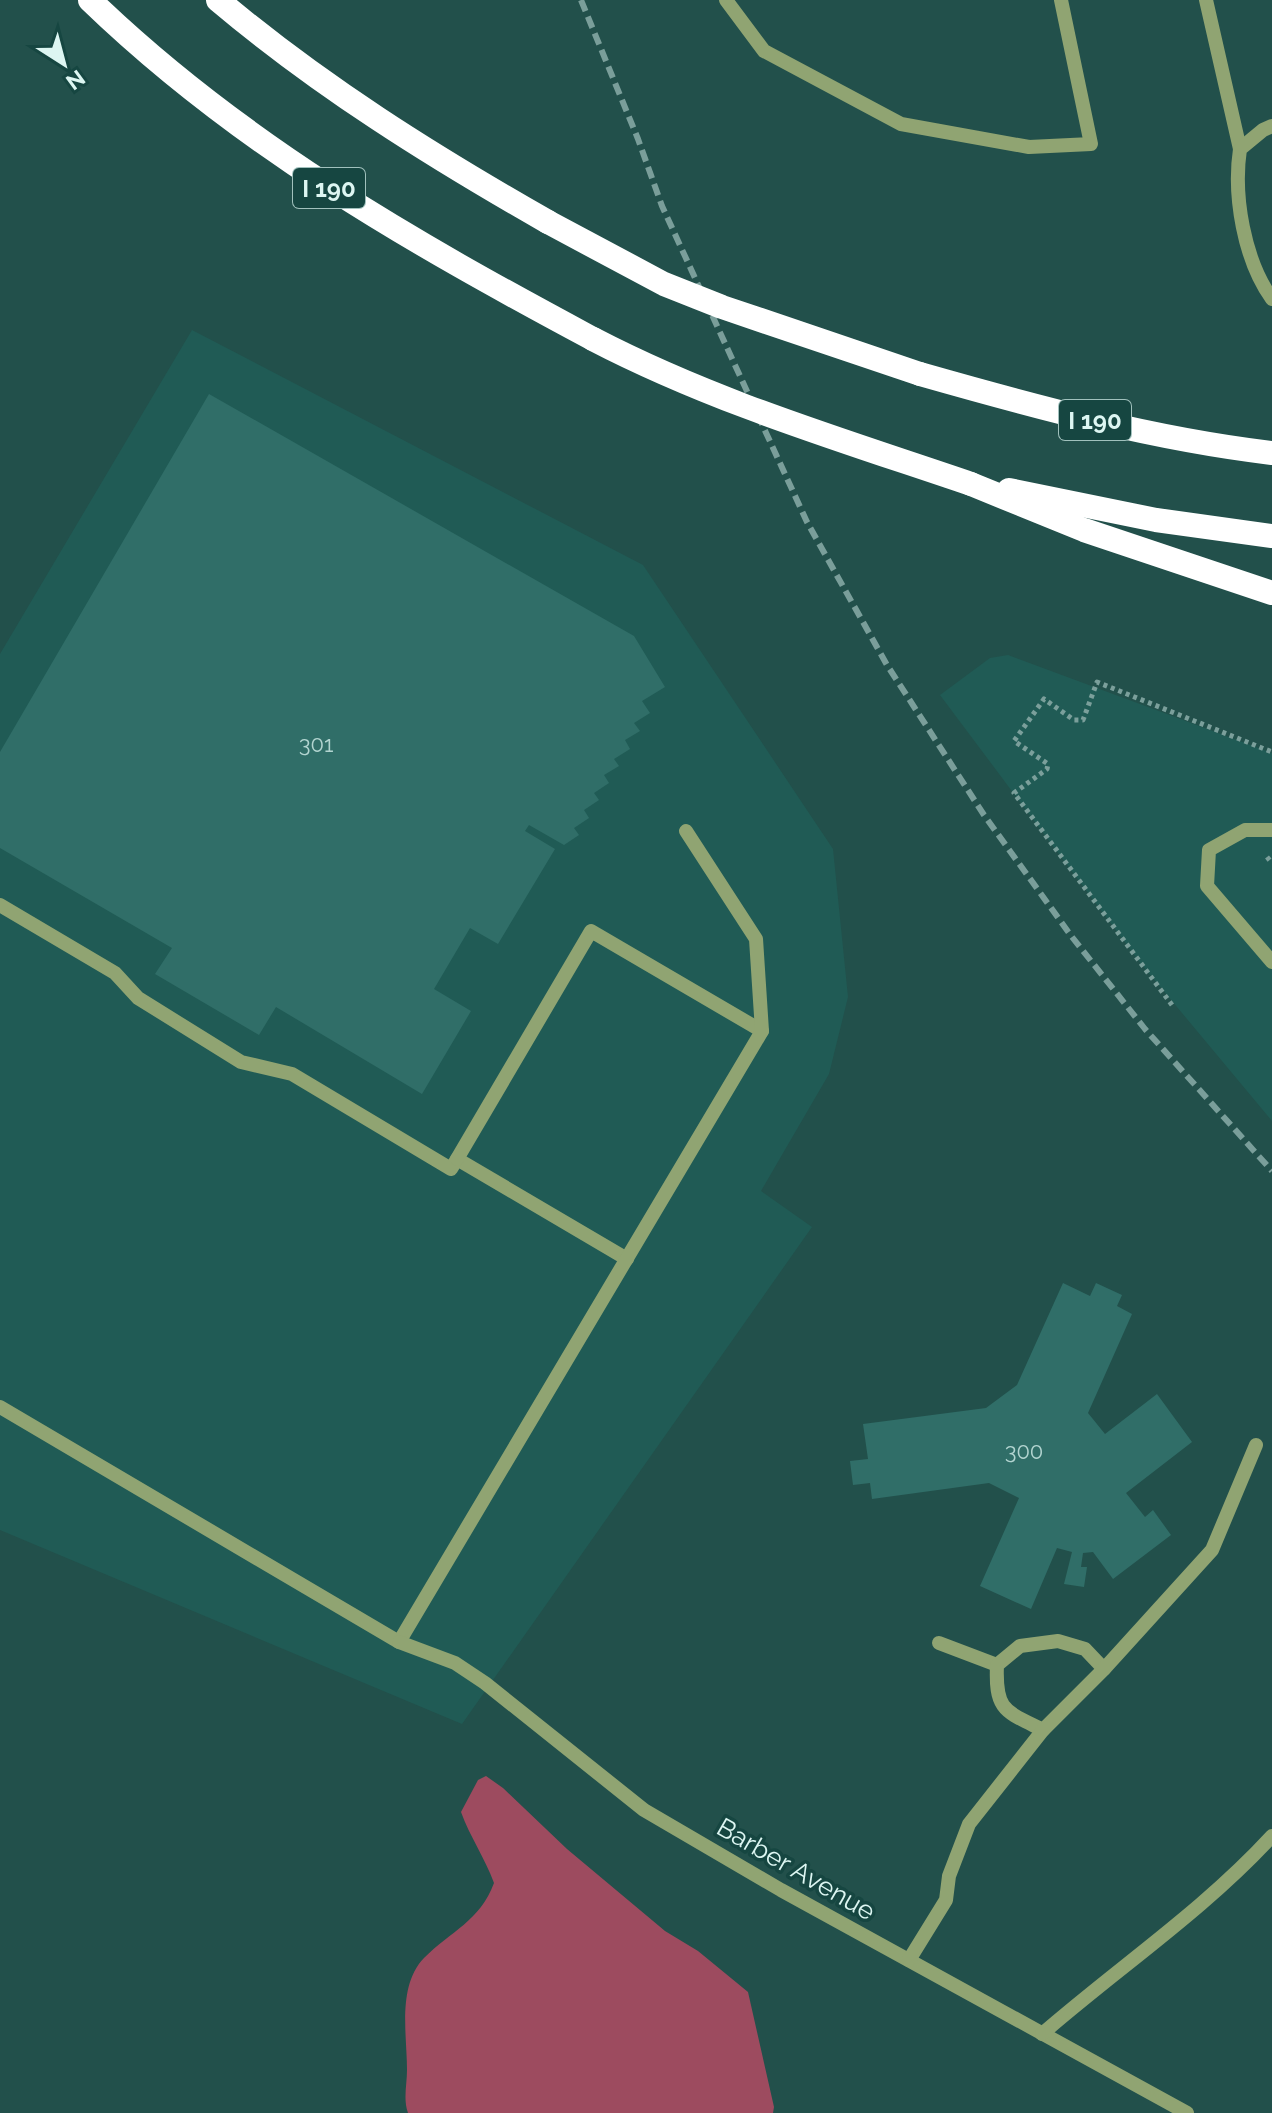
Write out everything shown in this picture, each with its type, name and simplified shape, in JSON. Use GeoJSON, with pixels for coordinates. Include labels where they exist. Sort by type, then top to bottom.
{"type":"FeatureCollection","features":[{"type":"Feature","properties":{"kind":"highway","name":"I 190"},"geometry":{"type":"LineString","coordinates":[[90,0],[161,64],[286,160],[406,237],[646,367],[712,396],[971,484],[1039,494],[1171,522],[1272,536]]}},
{"type":"Feature","properties":{"kind":"highway","name":"I 190"},"geometry":{"type":"LineString","coordinates":[[218,0],[309,73],[364,111],[601,252],[707,301],[920,374],[1095,421],[1265,451]]}},
{"type":"Feature","properties":{"kind":"highway"},"geometry":{"type":"LineString","coordinates":[[971,484],[1084,530],[1272,593]]}},
{"type":"Feature","properties":{"kind":"street"},"geometry":{"type":"LineString","coordinates":[[726,0],[764,51],[901,124],[1029,147],[1091,144],[1061,0]]}},
{"type":"Feature","properties":{"kind":"street"},"geometry":{"type":"LineString","coordinates":[[1204,0],[1240,149],[1236,176],[1243,228],[1262,285],[1272,299]]}},
{"type":"Feature","properties":{"kind":"street"},"geometry":{"type":"LineString","coordinates":[[1240,149],[1272,126]]}},
{"type":"Feature","properties":{"kind":"street"},"geometry":{"type":"LineString","coordinates":[[1272,830],[1245,830],[1209,850],[1207,886],[1272,962]]}},
{"type":"Feature","properties":{"kind":"street"},"geometry":{"type":"LineString","coordinates":[[399,1642],[762,1031],[756,939],[686,831]]}},
{"type":"Feature","properties":{"kind":"street"},"geometry":{"type":"LineString","coordinates":[[0,905],[115,973],[138,998],[241,1062],[292,1074],[451,1169],[591,931],[762,1031]]}},
{"type":"Feature","properties":{"kind":"street"},"geometry":{"type":"LineString","coordinates":[[457,1159],[627,1259]]}},
{"type":"Feature","properties":{"kind":"street","name":"Barber Avenue"},"geometry":{"type":"LineString","coordinates":[[0,1407],[399,1642],[455,1663],[485,1683],[644,1810],[781,1890],[1187,2113]]}},
{"type":"Feature","properties":{"kind":"street"},"geometry":{"type":"LineString","coordinates":[[909,1960],[946,1900],[949,1876],[969,1824],[1043,1730],[1104,1669],[1212,1550],[1256,1445]]}},
{"type":"Feature","properties":{"kind":"street"},"geometry":{"type":"LineString","coordinates":[[1043,1730],[1008,1712],[996,1693],[997,1665],[1020,1646],[1058,1641],[1085,1649],[1104,1669]]}},
{"type":"Feature","properties":{"kind":"street"},"geometry":{"type":"LineString","coordinates":[[939,1643],[997,1665]]}},
{"type":"Feature","properties":{"kind":"street"},"geometry":{"type":"LineString","coordinates":[[1042,2034],[1192,1913],[1245,1866],[1272,1836]]}},
{"type":"Feature","properties":{"kind":"path"},"geometry":{"type":"LineString","coordinates":[[1172,1005],[1014,793],[1047,769],[1048,764],[1014,741],[1044,699],[1074,720],[1083,720],[1097,682],[1272,752]]}},
{"type":"Feature","properties":{"kind":"path"},"geometry":{"type":"LineString","coordinates":[[1267,857],[1272,863]]}},
{"type":"Feature","properties":{"kind":"shaded area"},"geometry":{"type":"Polygon","coordinates":[[[192,330],[643,565],[833,849],[848,997],[829,1074],[761,1191],[812,1227],[462,1724],[0,1530],[0,654],[192,330]]]}},
{"type":"Feature","properties":{"kind":"shaded area"},"geometry":{"type":"Polygon","coordinates":[[[1008,655],[1272,753],[1272,1121],[1142,965],[940,695],[990,658],[1008,655]]]}},
{"type":"Feature","properties":{"kind":"shaded area"},"geometry":{"type":"Polygon","coordinates":[[[486,1776],[665,1931],[698,1951],[748,1992],[773,2113],[408,2113],[405,2097],[405,2011],[410,1982],[424,1958],[481,1907],[494,1883],[461,1812],[478,1780],[486,1776]]]}},
{"type":"Feature","properties":{"kind":"building"},"geometry":{"type":"Polygon","coordinates":[[[209,394],[634,636],[665,687],[642,701],[650,713],[634,723],[640,731],[625,740],[630,749],[614,759],[619,766],[604,775],[609,783],[594,793],[599,800],[584,810],[589,818],[574,828],[579,835],[564,845],[529,825],[525,831],[555,849],[498,944],[470,928],[434,989],[471,1011],[422,1094],[276,1007],[259,1035],[155,974],[172,948],[0,848],[0,752],[209,394]]]}},
{"type":"Feature","properties":{"kind":"building"},"geometry":{"type":"Polygon","coordinates":[[[1063,1283],[1090,1296],[1096,1283],[1122,1295],[1117,1306],[1132,1314],[1088,1413],[1105,1434],[1157,1394],[1192,1442],[1126,1493],[1145,1517],[1153,1510],[1171,1535],[1113,1579],[1093,1552],[1083,1553],[1081,1567],[1087,1567],[1084,1587],[1064,1584],[1072,1552],[1057,1548],[1031,1609],[980,1586],[1019,1498],[989,1483],[872,1499],[870,1483],[853,1485],[850,1461],[868,1459],[863,1424],[986,1408],[1017,1385],[1063,1283]]]}},
{"type":"Feature","properties":{"kind":"railway"},"geometry":{"type":"LineString","coordinates":[[581,0],[662,206],[807,522],[887,665],[984,815],[1072,937],[1145,1029],[1272,1171]]}}]}
